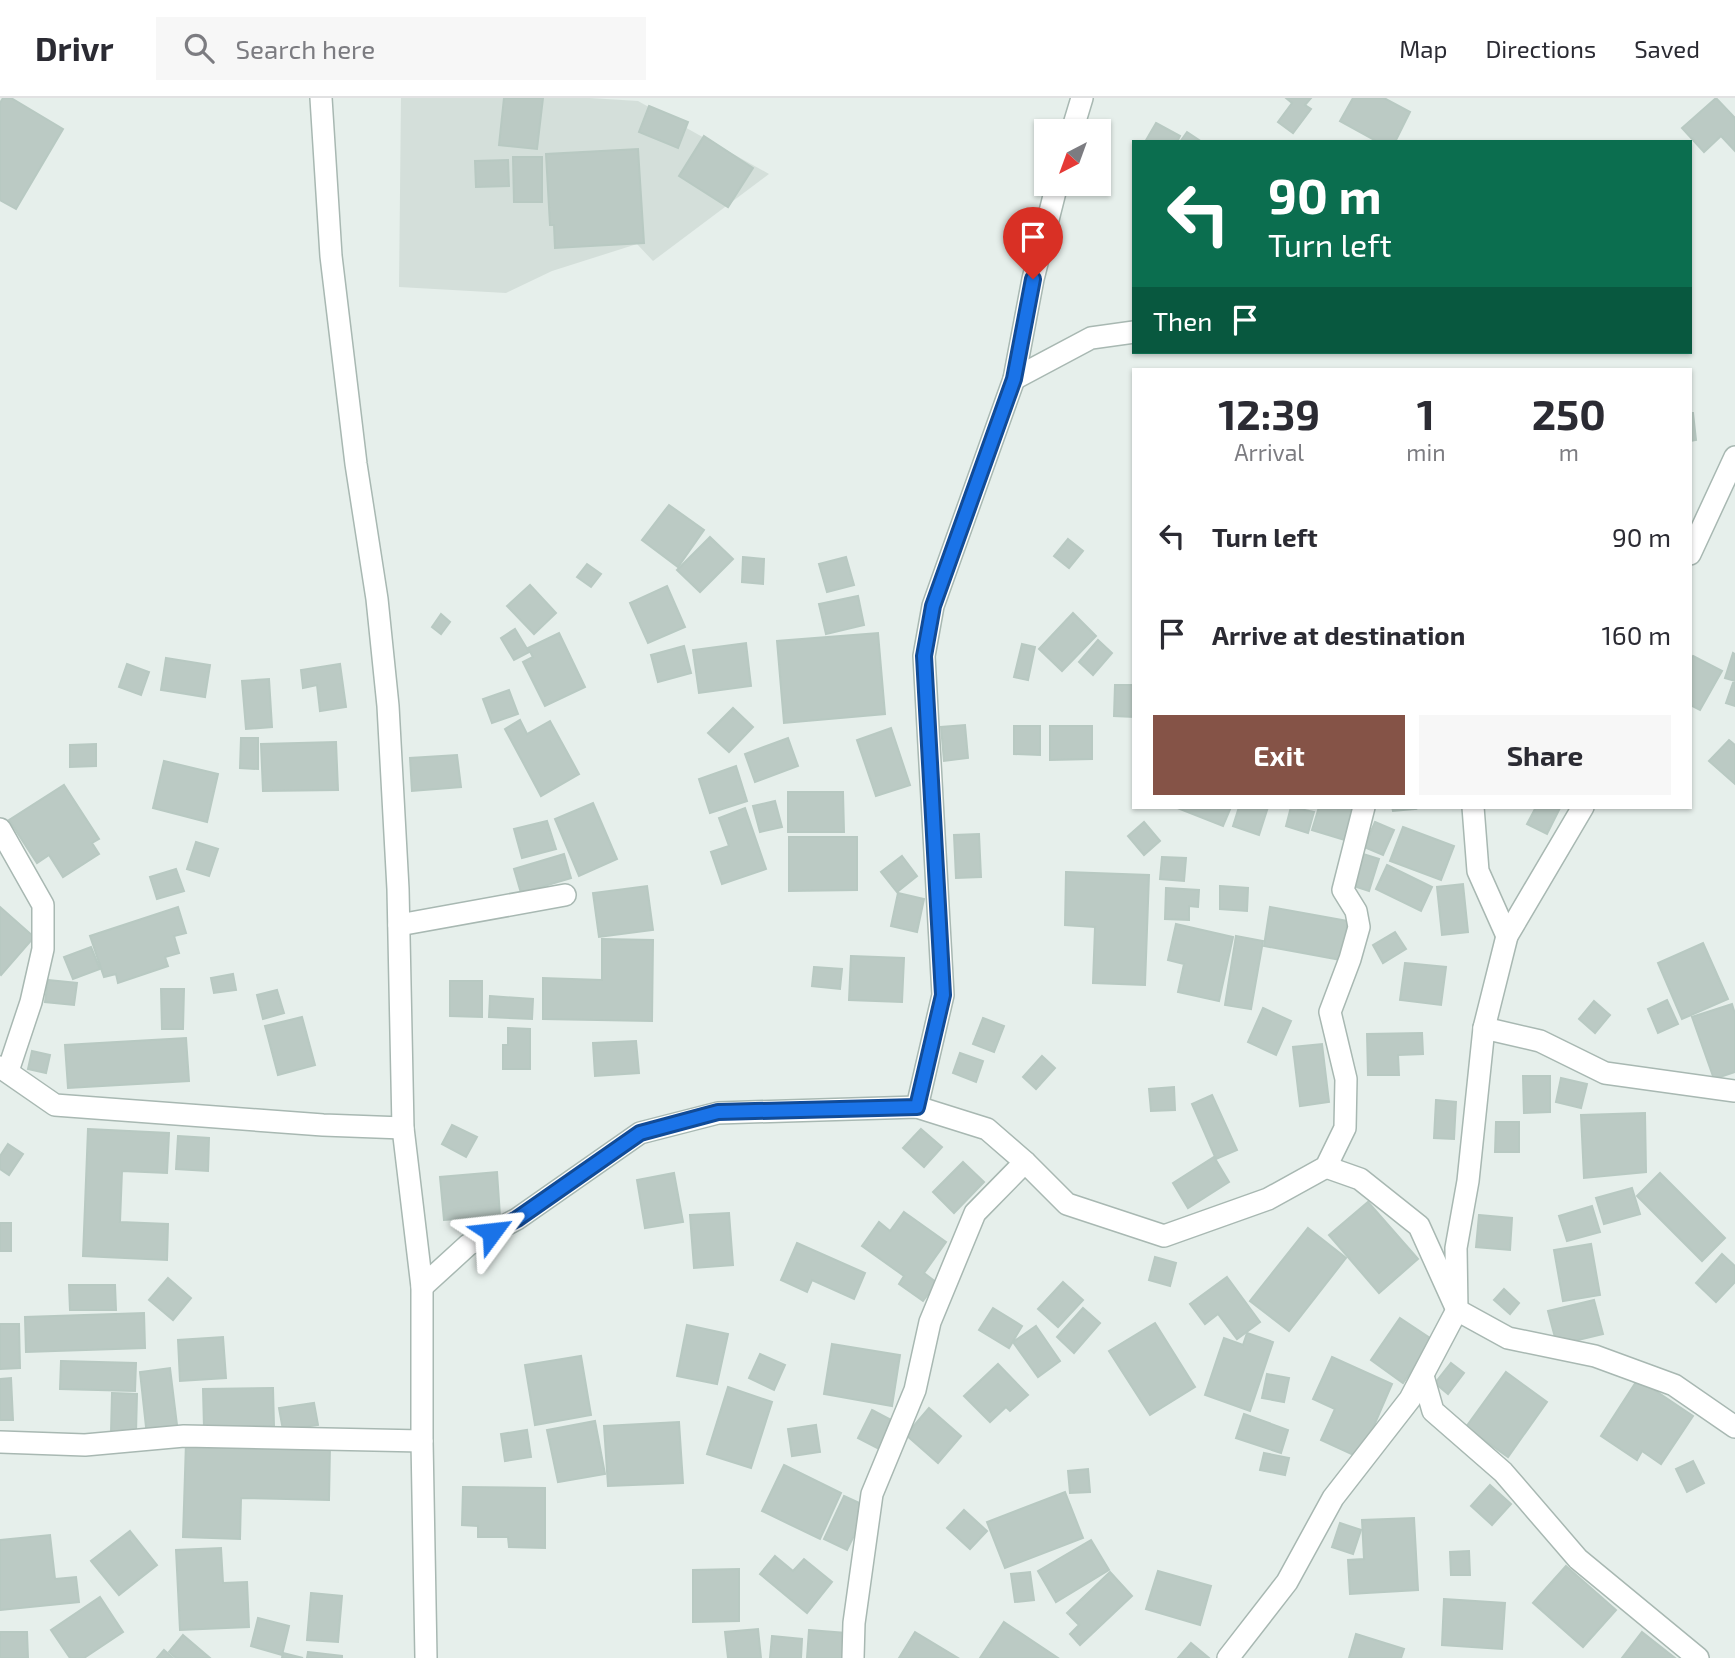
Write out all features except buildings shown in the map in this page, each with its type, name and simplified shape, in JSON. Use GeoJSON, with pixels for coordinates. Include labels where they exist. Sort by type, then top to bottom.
{"type":"FeatureCollection","features":[{"type":"Feature","properties":{"kind":"street"},"geometry":{"type":"LineString","coordinates":[[321,98],[331,256],[356,464],[377,599],[388,706],[399,925],[403,1128],[422,1287],[426,1658]]}},
{"type":"Feature","properties":{"kind":"street"},"geometry":{"type":"LineString","coordinates":[[1076,119],[1082,98]]}},
{"type":"Feature","properties":{"kind":"street"},"geometry":{"type":"LineString","coordinates":[[917,1107],[943,995],[924,656],[933,606],[1014,379],[1033,279],[1054,196]]}},
{"type":"Feature","properties":{"kind":"street"},"geometry":{"type":"LineString","coordinates":[[1014,379],[1091,338],[1132,332]]}},
{"type":"Feature","properties":{"kind":"street"},"geometry":{"type":"LineString","coordinates":[[1692,550],[1735,457]]}},
{"type":"Feature","properties":{"kind":"street"},"geometry":{"type":"LineString","coordinates":[[422,1287],[468,1245],[517,1219],[640,1133],[718,1112],[917,1107],[987,1129],[1067,1203],[1164,1236],[1268,1199],[1326,1167],[1345,1128],[1346,1079],[1330,1012],[1359,927],[1356,911],[1343,890],[1363,809]]}},
{"type":"Feature","properties":{"kind":"street"},"geometry":{"type":"LineString","coordinates":[[1473,809],[1478,871],[1507,936]]}},
{"type":"Feature","properties":{"kind":"street"},"geometry":{"type":"LineString","coordinates":[[1228,1658],[1287,1582],[1333,1498],[1410,1399],[1457,1310],[1456,1248],[1468,1181],[1485,1028],[1507,936],[1582,809]]}},
{"type":"Feature","properties":{"kind":"street"},"geometry":{"type":"LineString","coordinates":[[0,829],[43,905],[43,949],[31,1002],[4,1069],[55,1105],[323,1125],[403,1128]]}},
{"type":"Feature","properties":{"kind":"street"},"geometry":{"type":"LineString","coordinates":[[399,925],[565,895]]}},
{"type":"Feature","properties":{"kind":"street"},"geometry":{"type":"LineString","coordinates":[[1485,1028],[1540,1041],[1605,1073],[1735,1091]]}},
{"type":"Feature","properties":{"kind":"street"},"geometry":{"type":"LineString","coordinates":[[853,1658],[854,1623],[872,1494],[915,1390],[930,1322],[975,1213],[1025,1162]]}},
{"type":"Feature","properties":{"kind":"street"},"geometry":{"type":"LineString","coordinates":[[1326,1167],[1360,1179],[1419,1226],[1457,1310],[1508,1338],[1595,1356],[1674,1385],[1735,1427]]}},
{"type":"Feature","properties":{"kind":"street"},"geometry":{"type":"LineString","coordinates":[[1423,1376],[1433,1411],[1503,1472],[1578,1559],[1698,1658]]}},
{"type":"Feature","properties":{"kind":"street"},"geometry":{"type":"LineString","coordinates":[[0,1442],[85,1445],[184,1436],[422,1441]]}},
{"type":"Feature","properties":{"kind":"shaded area"},"geometry":{"type":"Polygon","coordinates":[[[401,98],[590,98],[638,101],[769,174],[653,261],[637,244],[552,271],[506,293],[399,287],[401,98]]]}},
{"type":"Feature","properties":{"kind":"route"},"geometry":{"type":"LineString","coordinates":[[492,1232],[517,1219],[640,1133],[718,1112],[917,1107],[943,995],[924,656],[933,606],[1014,379],[1033,279]]}}]}
